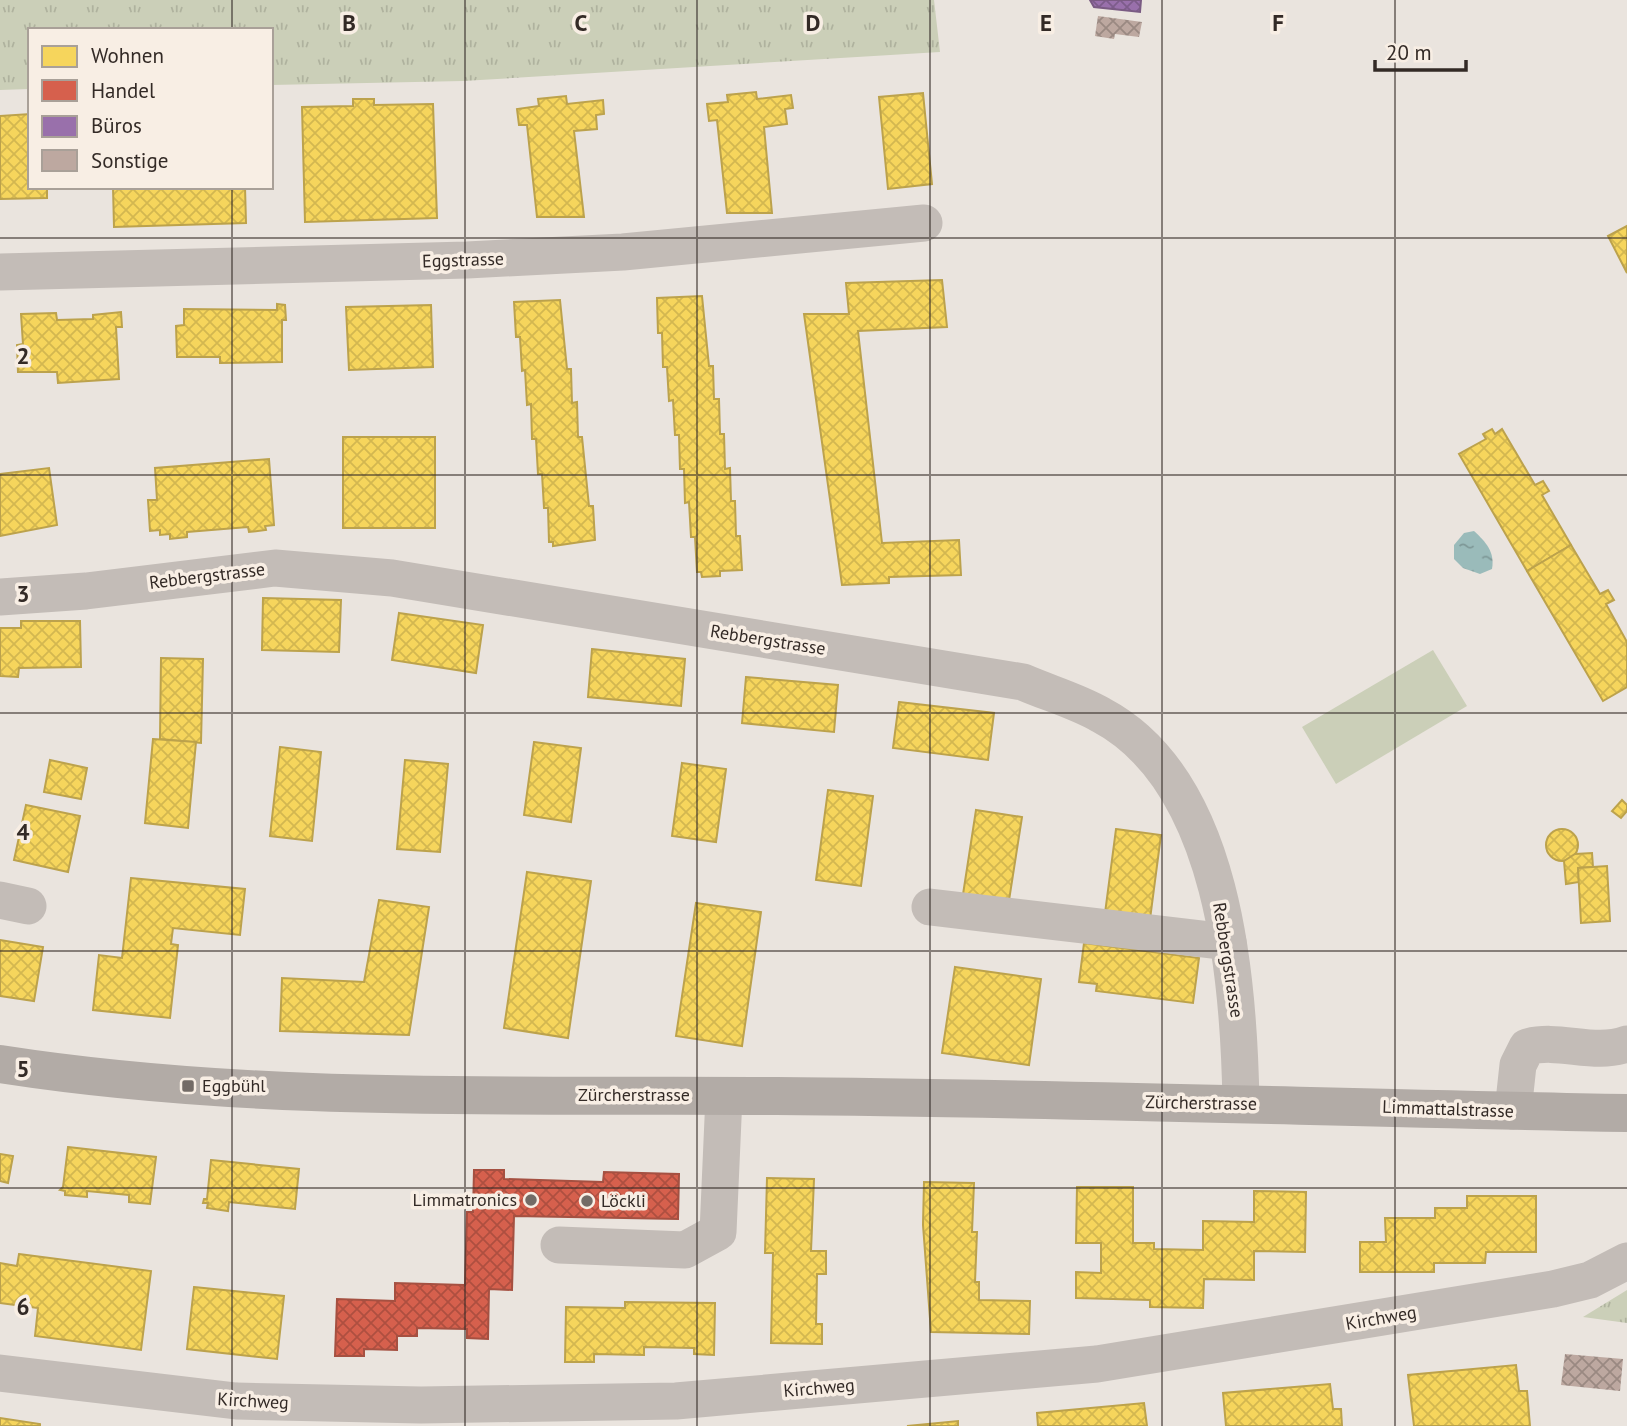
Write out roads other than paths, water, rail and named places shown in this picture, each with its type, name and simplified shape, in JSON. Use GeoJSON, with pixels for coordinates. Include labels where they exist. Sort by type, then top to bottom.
{"type":"FeatureCollection","features":[{"type":"Feature","properties":{"kind":"main road","name":"Zürcherstrasse"},"geometry":{"type":"LineString","coordinates":[[0,1064],[231,1090],[336,1094],[724,1096],[1256,1104]]}},
{"type":"Feature","properties":{"kind":"main road","name":"Limmattalstrasse"},"geometry":{"type":"LineString","coordinates":[[1256,1104],[1627,1113]]}},
{"type":"Feature","properties":{"kind":"street","name":"Eggstrasse"},"geometry":{"type":"LineString","coordinates":[[0,272],[467,260],[624,252],[924,223]]}},
{"type":"Feature","properties":{"kind":"street","name":"Rebbergstrasse"},"geometry":{"type":"LineString","coordinates":[[0,597],[86,591],[275,568],[288,569],[392,578],[1023,682],[1103,715],[1134,739],[1178,789],[1202,838],[1224,915],[1238,1024],[1256,1104]]}},
{"type":"Feature","properties":{"kind":"street"},"geometry":{"type":"LineString","coordinates":[[930,907],[1228,943]]}},
{"type":"Feature","properties":{"kind":"street"},"geometry":{"type":"LineString","coordinates":[[1513,1111],[1518,1065],[1527,1047],[1546,1042],[1613,1049],[1627,1044]]}},
{"type":"Feature","properties":{"kind":"street"},"geometry":{"type":"LineString","coordinates":[[559,1245],[685,1250],[718,1233],[724,1096]]}},
{"type":"Feature","properties":{"kind":"street","name":"Kirchweg"},"geometry":{"type":"LineString","coordinates":[[0,1373],[236,1401],[421,1416],[676,1401],[1097,1364],[1553,1289],[1590,1280],[1627,1261]]}},
{"type":"Feature","properties":{"kind":"water"},"geometry":{"type":"Polygon","coordinates":[[[1474,531],[1486,543],[1492,557],[1492,569],[1480,574],[1463,568],[1454,559],[1454,545],[1464,533],[1474,531]]]}},
{"type":"Feature","properties":{"kind":"place","name":"Eggbühl"},"geometry":{"type":"Point","coordinates":[188,1086]}},
{"type":"Feature","properties":{"kind":"place","name":"Limmatronics"},"geometry":{"type":"Point","coordinates":[531,1200]}},
{"type":"Feature","properties":{"kind":"place","name":"Löckli"},"geometry":{"type":"Point","coordinates":[587,1201]}}]}
